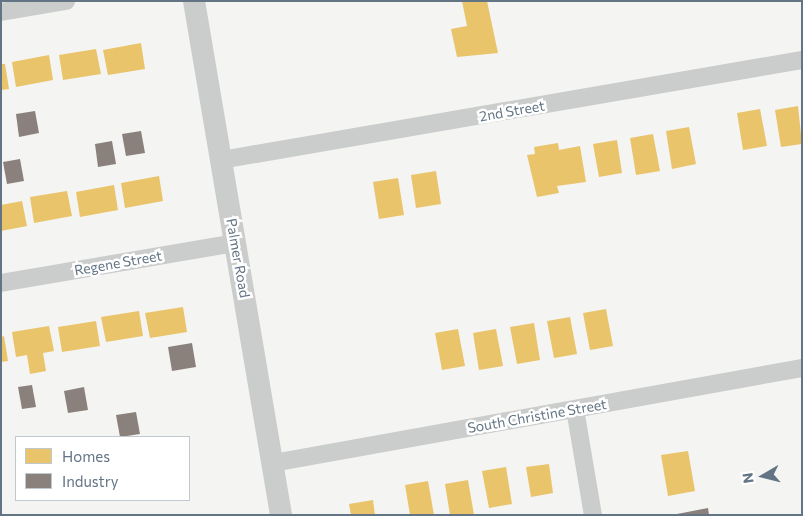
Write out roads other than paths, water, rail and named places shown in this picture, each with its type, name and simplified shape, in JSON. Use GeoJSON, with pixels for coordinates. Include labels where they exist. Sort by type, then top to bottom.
{"type":"FeatureCollection","features":[{"type":"Feature","properties":{"kind":"street"},"geometry":{"type":"LineString","coordinates":[[1,12],[66,1]]}},
{"type":"Feature","properties":{"kind":"street","name":"Palmer Road"},"geometry":{"type":"LineString","coordinates":[[194,1],[281,515]]}},
{"type":"Feature","properties":{"kind":"street","name":"2nd Street"},"geometry":{"type":"LineString","coordinates":[[222,160],[802,60]]}},
{"type":"Feature","properties":{"kind":"street","name":"Regene Street"},"geometry":{"type":"LineString","coordinates":[[1,283],[235,243]]}},
{"type":"Feature","properties":{"kind":"street","name":"South Christine Street"},"geometry":{"type":"LineString","coordinates":[[273,463],[802,368]]}},
{"type":"Feature","properties":{"kind":"street"},"geometry":{"type":"LineString","coordinates":[[575,409],[593,515]]}}]}
